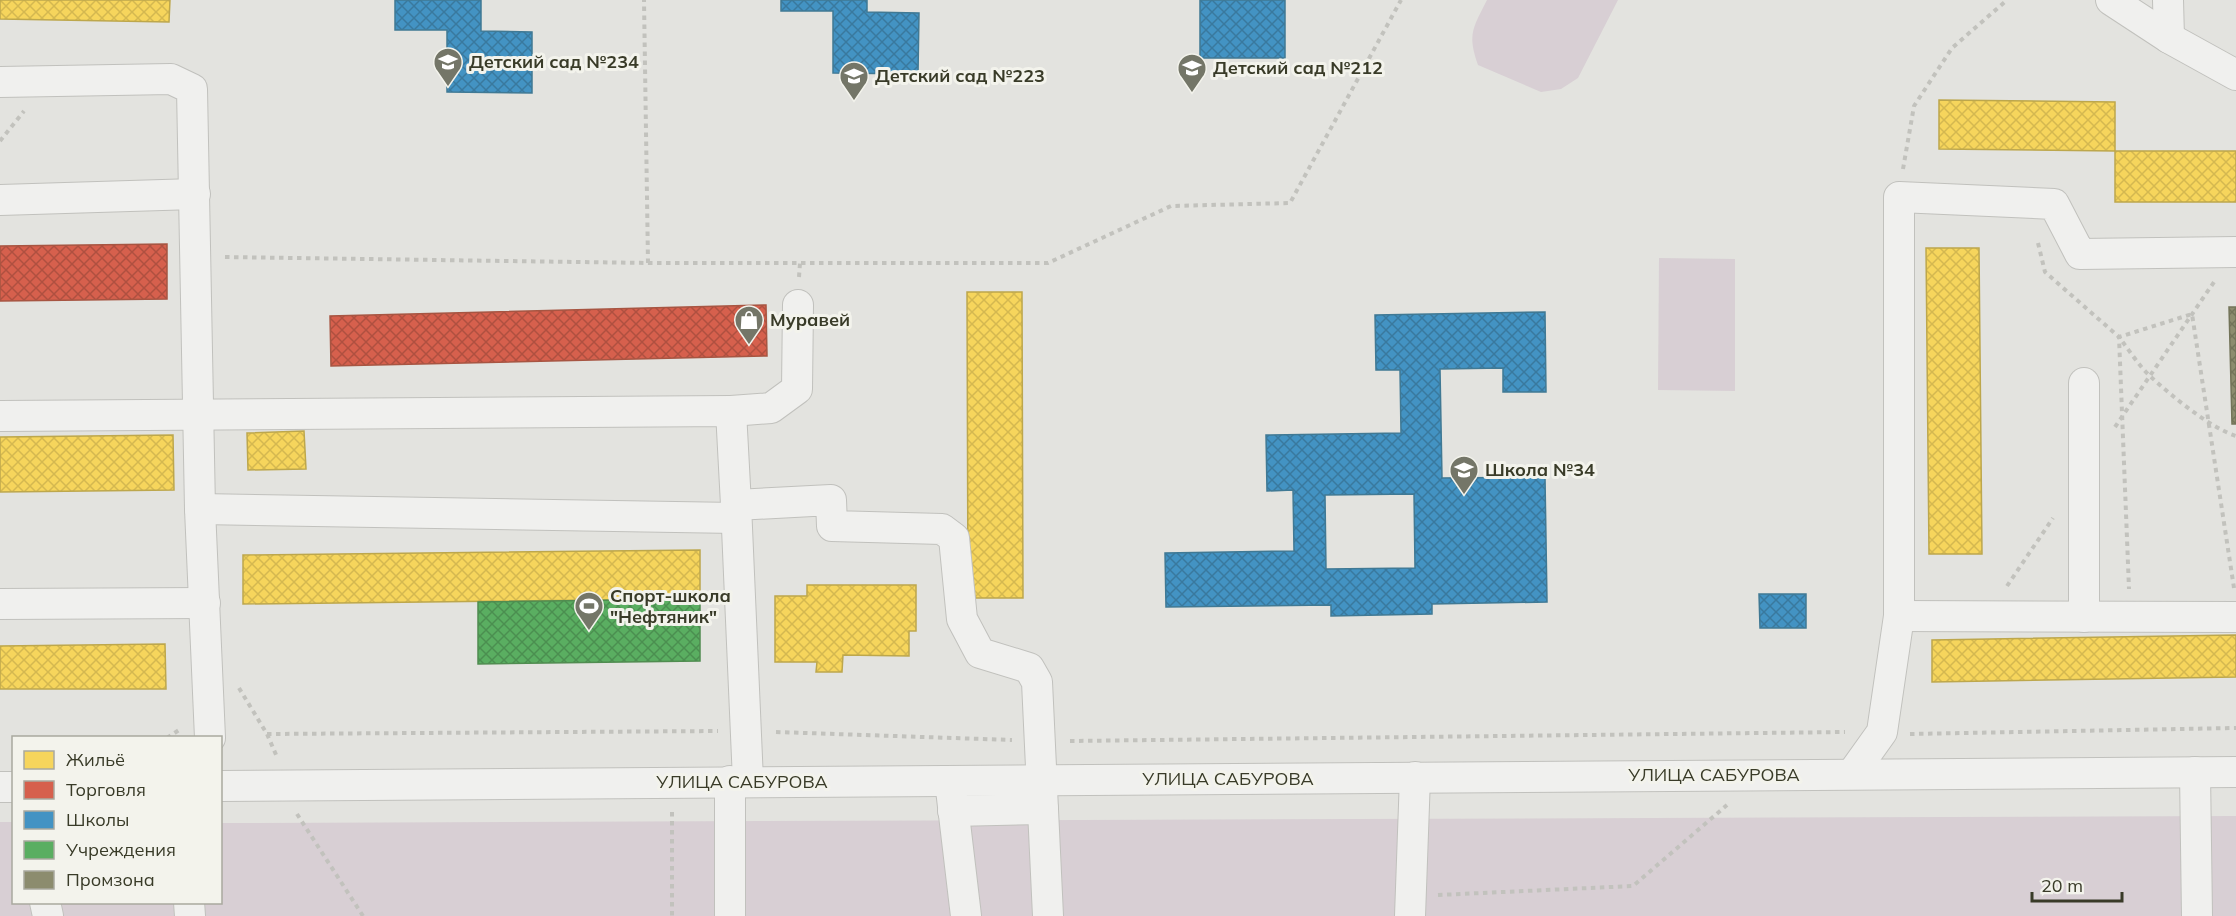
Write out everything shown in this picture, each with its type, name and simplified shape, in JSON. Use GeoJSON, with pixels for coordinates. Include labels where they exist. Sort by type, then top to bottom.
{"type":"FeatureCollection","features":[{"type":"Feature","properties":{"kind":"street"},"geometry":{"type":"LineString","coordinates":[[2111,0],[2169,38],[2236,75]]}},
{"type":"Feature","properties":{"kind":"street"},"geometry":{"type":"LineString","coordinates":[[2168,0],[2169,38]]}},
{"type":"Feature","properties":{"kind":"street"},"geometry":{"type":"LineString","coordinates":[[0,82],[171,79],[192,89],[197,256],[200,509],[210,736]]}},
{"type":"Feature","properties":{"kind":"street"},"geometry":{"type":"LineString","coordinates":[[0,200],[195,194]]}},
{"type":"Feature","properties":{"kind":"street"},"geometry":{"type":"LineString","coordinates":[[1852,774],[1882,732],[1899,616],[1899,197],[2054,204],[2080,254],[2236,252]]}},
{"type":"Feature","properties":{"kind":"street"},"geometry":{"type":"LineString","coordinates":[[0,416],[731,411],[771,408],[797,389],[798,305]]}},
{"type":"Feature","properties":{"kind":"street"},"geometry":{"type":"LineString","coordinates":[[2084,383],[2084,616]]}},
{"type":"Feature","properties":{"kind":"street"},"geometry":{"type":"LineString","coordinates":[[730,916],[739,781],[747,731],[731,411]]}},
{"type":"Feature","properties":{"kind":"street"},"geometry":{"type":"LineString","coordinates":[[200,509],[736,512],[831,500],[832,526],[942,529],[954,538],[962,619],[980,653],[1029,668],[1036,682],[1048,916]]}},
{"type":"Feature","properties":{"kind":"street"},"geometry":{"type":"LineString","coordinates":[[0,604],[205,603]]}},
{"type":"Feature","properties":{"kind":"street"},"geometry":{"type":"LineString","coordinates":[[1899,616],[2236,617]]}},
{"type":"Feature","properties":{"kind":"street"},"geometry":{"type":"LineString","coordinates":[[2195,772],[2197,916]]}},
{"type":"Feature","properties":{"kind":"street","name":"УЛИЦА САБУРОВА"},"geometry":{"type":"LineString","coordinates":[[222,786],[950,781],[1042,794],[1415,777],[2236,772]]}},
{"type":"Feature","properties":{"kind":"street"},"geometry":{"type":"LineString","coordinates":[[1410,906],[1415,777]]}},
{"type":"Feature","properties":{"kind":"street"},"geometry":{"type":"LineString","coordinates":[[950,781],[966,916]]}},
{"type":"Feature","properties":{"kind":"street"},"geometry":{"type":"LineString","coordinates":[[953,811],[1042,794]]}},
{"type":"Feature","properties":{"kind":"path"},"geometry":{"type":"LineString","coordinates":[[644,0],[648,263]]}},
{"type":"Feature","properties":{"kind":"path"},"geometry":{"type":"LineString","coordinates":[[197,256],[648,263],[1048,263],[1171,206],[1290,203],[1401,0]]}},
{"type":"Feature","properties":{"kind":"path"},"geometry":{"type":"LineString","coordinates":[[1899,197],[1914,106],[1952,48],[2007,0]]}},
{"type":"Feature","properties":{"kind":"path"},"geometry":{"type":"LineString","coordinates":[[2236,436],[2221,431],[2208,421],[2150,376],[2119,337],[2192,315],[2208,421],[2236,600]]}},
{"type":"Feature","properties":{"kind":"path"},"geometry":{"type":"LineString","coordinates":[[237,685],[267,734],[284,786],[363,916]]}},
{"type":"Feature","properties":{"kind":"path"},"geometry":{"type":"LineString","coordinates":[[267,734],[747,731],[1040,741],[1882,732],[1924,735],[2236,728]]}},
{"type":"Feature","properties":{"kind":"path"},"geometry":{"type":"LineString","coordinates":[[1410,906],[1633,886],[1727,807],[1727,775]]}},
{"type":"Feature","properties":{"kind":"path"},"geometry":{"type":"LineString","coordinates":[[672,782],[672,916]]}},
{"type":"Feature","properties":{"kind":"shaded area"},"geometry":{"type":"Polygon","coordinates":[[[1487,0],[1618,0],[1578,78],[1561,89],[1541,92],[1478,65],[1472,38],[1487,0]]]}},
{"type":"Feature","properties":{"kind":"shaded area"},"geometry":{"type":"Polygon","coordinates":[[[1659,258],[1735,259],[1735,391],[1658,390],[1659,258]]]}},
{"type":"Feature","properties":{"kind":"shaded area"},"geometry":{"type":"Polygon","coordinates":[[[2236,816],[2236,916],[0,916],[0,822],[12,822],[12,904],[222,904],[222,823],[2236,816]]]}},
{"type":"Feature","properties":{"kind":"building: Жильё"},"geometry":{"type":"Polygon","coordinates":[[[0,0],[170,0],[169,22],[0,19],[0,0]]]}},
{"type":"Feature","properties":{"kind":"building: Жильё"},"geometry":{"type":"Polygon","coordinates":[[[1939,100],[2115,102],[2115,151],[1939,149],[1939,100]]]}},
{"type":"Feature","properties":{"kind":"building: Жильё"},"geometry":{"type":"Polygon","coordinates":[[[2115,151],[2236,151],[2236,202],[2115,202],[2115,151]]]}},
{"type":"Feature","properties":{"kind":"building: Жильё"},"geometry":{"type":"Polygon","coordinates":[[[1926,248],[1979,248],[1982,554],[1929,554],[1926,248]]]}},
{"type":"Feature","properties":{"kind":"building: Жильё"},"geometry":{"type":"Polygon","coordinates":[[[967,292],[1022,292],[1023,598],[968,598],[967,292]]]}},
{"type":"Feature","properties":{"kind":"building: Жильё"},"geometry":{"type":"Polygon","coordinates":[[[304,431],[306,469],[248,470],[247,433],[304,431]]]}},
{"type":"Feature","properties":{"kind":"building: Жильё"},"geometry":{"type":"Polygon","coordinates":[[[173,435],[174,490],[0,492],[0,437],[173,435]]]}},
{"type":"Feature","properties":{"kind":"building: Жильё"},"geometry":{"type":"Polygon","coordinates":[[[700,550],[700,599],[243,604],[243,555],[700,550]]]}},
{"type":"Feature","properties":{"kind":"building: Жильё"},"geometry":{"type":"Polygon","coordinates":[[[807,585],[916,585],[916,631],[909,631],[909,656],[843,655],[842,672],[816,672],[817,662],[775,662],[775,596],[807,596],[807,585]]]}},
{"type":"Feature","properties":{"kind":"building: Жильё"},"geometry":{"type":"Polygon","coordinates":[[[2236,635],[2236,677],[1932,682],[1932,640],[2236,635]]]}},
{"type":"Feature","properties":{"kind":"building: Жильё"},"geometry":{"type":"Polygon","coordinates":[[[165,644],[166,689],[0,689],[0,646],[165,644]]]}},
{"type":"Feature","properties":{"kind":"building: Торговля"},"geometry":{"type":"Polygon","coordinates":[[[167,244],[167,299],[0,301],[0,246],[167,244]]]}},
{"type":"Feature","properties":{"kind":"building: Торговля"},"geometry":{"type":"Polygon","coordinates":[[[766,305],[767,356],[331,366],[330,316],[766,305]]]}},
{"type":"Feature","properties":{"kind":"building: Школы"},"geometry":{"type":"Polygon","coordinates":[[[395,0],[481,0],[481,31],[532,32],[532,93],[447,92],[447,30],[395,30],[395,0]]]}},
{"type":"Feature","properties":{"kind":"building: Школы"},"geometry":{"type":"Polygon","coordinates":[[[781,0],[867,0],[867,12],[919,13],[918,74],[833,73],[833,11],[781,11],[781,0]]]}},
{"type":"Feature","properties":{"kind":"building: Школы"},"geometry":{"type":"Polygon","coordinates":[[[1200,0],[1285,0],[1285,58],[1200,58],[1200,0]]]}},
{"type":"Feature","properties":{"kind":"building: Школы"},"geometry":{"type":"Polygon","coordinates":[[[1545,312],[1546,392],[1503,392],[1503,368],[1440,369],[1442,478],[1545,477],[1547,602],[1432,604],[1432,614],[1331,616],[1331,605],[1166,607],[1165,553],[1294,551],[1293,490],[1267,491],[1266,435],[1401,433],[1400,370],[1376,370],[1375,315],[1545,312]],[[1414,494],[1325,495],[1326,569],[1415,568],[1414,494]]]}},
{"type":"Feature","properties":{"kind":"building: Школы"},"geometry":{"type":"Polygon","coordinates":[[[1759,594],[1806,594],[1806,628],[1760,628],[1759,594]]]}},
{"type":"Feature","properties":{"kind":"building: Учреждения","name":"Спорт-школа \"Нефтяник\""},"geometry":{"type":"Polygon","coordinates":[[[700,599],[700,661],[478,664],[478,602],[700,599]]]}},
{"type":"Feature","properties":{"kind":"building: Промзона"},"geometry":{"type":"Polygon","coordinates":[[[2229,307],[2236,307],[2236,424],[2232,424],[2229,307]]]}},
{"type":"Feature","properties":{"kind":"place","name":"Детский сад №234"},"geometry":{"type":"Point","coordinates":[448,88]}},
{"type":"Feature","properties":{"kind":"place","name":"Детский сад №212"},"geometry":{"type":"Point","coordinates":[1192,94]}},
{"type":"Feature","properties":{"kind":"place","name":"Детский сад №223"},"geometry":{"type":"Point","coordinates":[854,102]}},
{"type":"Feature","properties":{"kind":"place","name":"Муравей"},"geometry":{"type":"Point","coordinates":[749,346]}},
{"type":"Feature","properties":{"kind":"place","name":"Школа №34"},"geometry":{"type":"Point","coordinates":[1464,496]}},
{"type":"Feature","properties":{"kind":"place","name":"Спорт-школа \"Нефтяник\""},"geometry":{"type":"Point","coordinates":[589,632]}}]}
